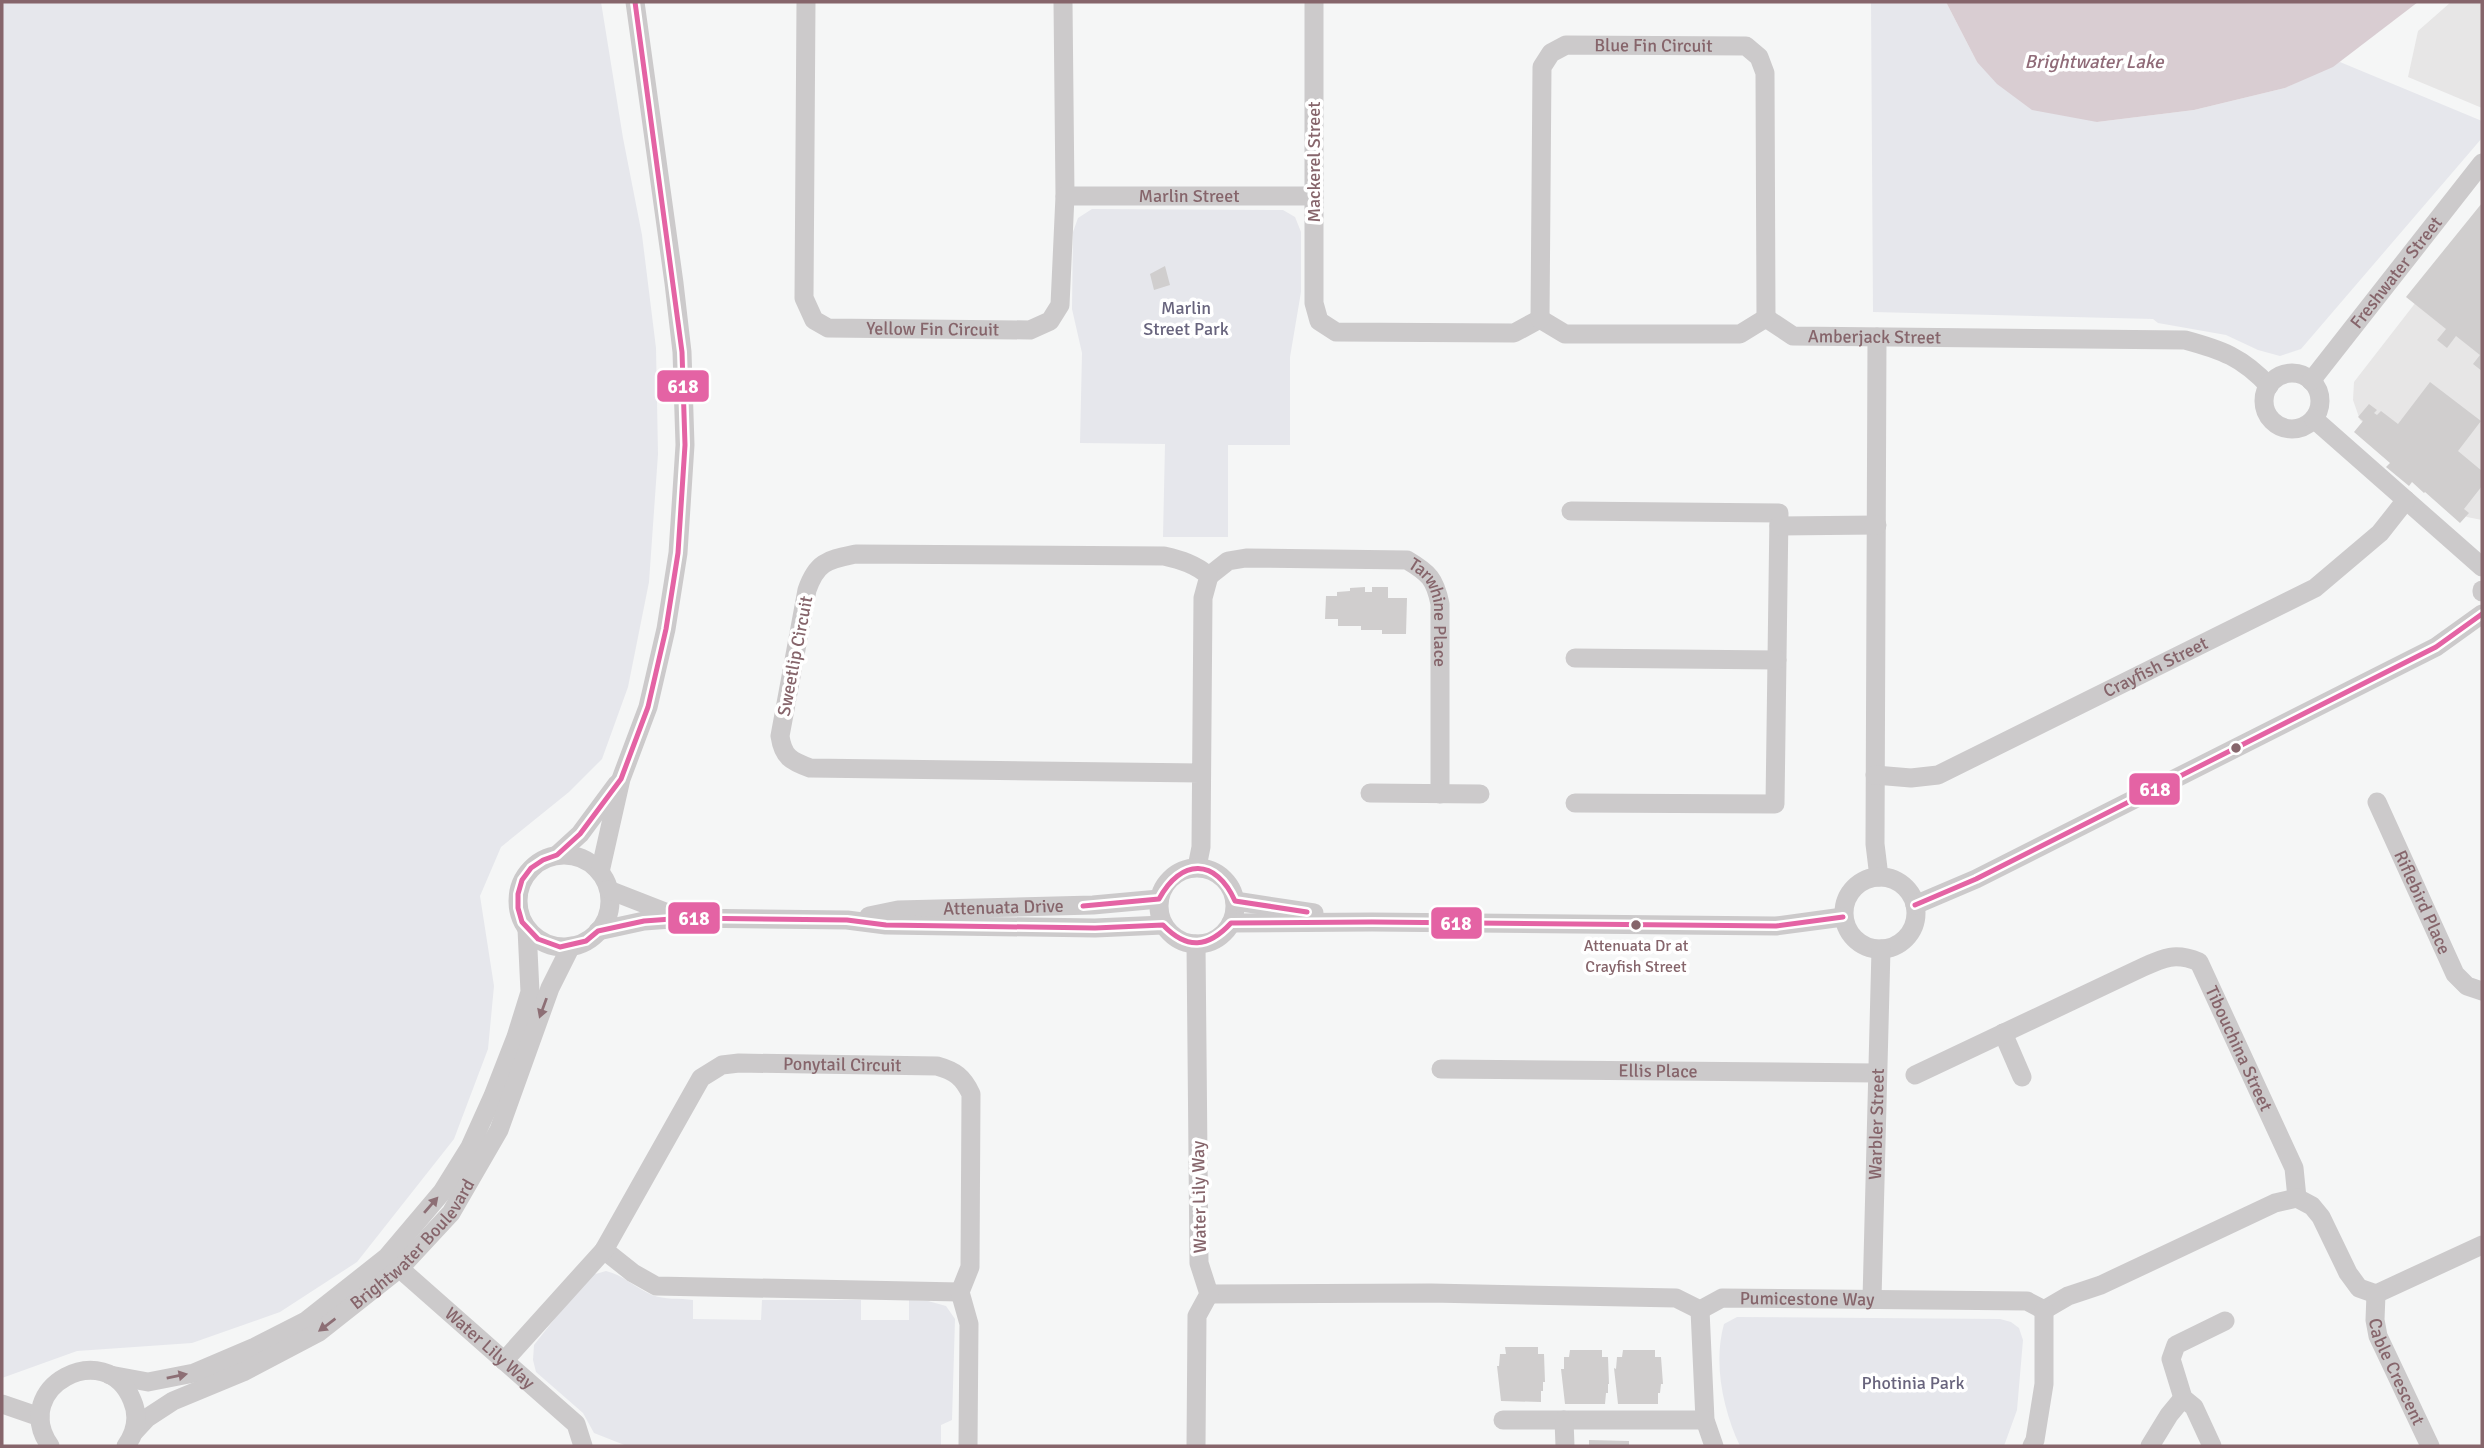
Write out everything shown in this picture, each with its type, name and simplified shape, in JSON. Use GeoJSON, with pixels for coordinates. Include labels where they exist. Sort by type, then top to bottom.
{"type":"FeatureCollection","features":[{"type":"Feature","properties":{"kind":"street"},"geometry":{"type":"LineString","coordinates":[[600,872],[621,779],[648,708],[666,629],[678,553],[685,445],[679,325],[635,2]]}},
{"type":"Feature","properties":{"kind":"street","name":"Yellow Fin Circuit"},"geometry":{"type":"LineString","coordinates":[[806,2],[804,298],[814,320],[828,328],[1030,330],[1050,321],[1060,305],[1065,196],[1063,2]]}},
{"type":"Feature","properties":{"kind":"street","name":"Mackerel Street"},"geometry":{"type":"LineString","coordinates":[[1314,2],[1314,303],[1319,321],[1336,332],[1514,332],[1540,319]]}},
{"type":"Feature","properties":{"kind":"street","name":"Blue Fin Circuit"},"geometry":{"type":"LineString","coordinates":[[1540,319],[1542,67],[1551,53],[1566,45],[1746,46],[1759,57],[1765,73],[1766,318]]}},
{"type":"Feature","properties":{"kind":"street","name":"Freshwater Street"},"geometry":{"type":"LineString","coordinates":[[2311,381],[2482,163]]}},
{"type":"Feature","properties":{"kind":"street","name":"Marlin Street"},"geometry":{"type":"LineString","coordinates":[[1065,196],[1314,196]]}},
{"type":"Feature","properties":{"kind":"street"},"geometry":{"type":"LineString","coordinates":[[1540,319],[1565,334],[1740,334],[1766,318]]}},
{"type":"Feature","properties":{"kind":"street","name":"Amberjack Street"},"geometry":{"type":"LineString","coordinates":[[1766,318],[1793,336],[2185,340],[2231,354],[2251,367],[2269,386]]}},
{"type":"Feature","properties":{"kind":"street"},"geometry":{"type":"LineString","coordinates":[[1877,337],[1875,845],[1879,877]]}},
{"type":"Feature","properties":{"kind":"street"},"geometry":{"type":"LineString","coordinates":[[2289,373],[2305,376],[2317,387],[2320,403],[2314,419],[2298,428],[2279,426],[2266,412],[2265,394],[2269,386],[2274,379],[2289,373]]}},
{"type":"Feature","properties":{"kind":"street"},"geometry":{"type":"LineString","coordinates":[[2314,419],[2482,567]]}},
{"type":"Feature","properties":{"kind":"street","name":"Crayfish Street"},"geometry":{"type":"LineString","coordinates":[[1875,775],[1911,778],[1938,775],[2315,588],[2380,533],[2406,500]]}},
{"type":"Feature","properties":{"kind":"street"},"geometry":{"type":"LineString","coordinates":[[1571,511],[1779,513],[1776,804],[1575,803]]}},
{"type":"Feature","properties":{"kind":"street"},"geometry":{"type":"LineString","coordinates":[[1779,526],[1877,525]]}},
{"type":"Feature","properties":{"kind":"street","name":"Sweetlip Circuit"},"geometry":{"type":"LineString","coordinates":[[1200,773],[810,768],[792,761],[782,748],[780,736],[807,590],[814,572],[832,559],[856,554],[1164,556],[1200,568],[1209,576]]}},
{"type":"Feature","properties":{"kind":"street","name":"Tarwhine Place"},"geometry":{"type":"LineString","coordinates":[[1209,576],[1228,561],[1246,558],[1407,560],[1426,571],[1436,586],[1440,604],[1440,794]]}},
{"type":"Feature","properties":{"kind":"street"},"geometry":{"type":"LineString","coordinates":[[1197,867],[1200,847],[1203,598],[1209,576]]}},
{"type":"Feature","properties":{"kind":"street"},"geometry":{"type":"LineString","coordinates":[[1915,905],[1976,879],[2436,647],[2482,614]]}},
{"type":"Feature","properties":{"kind":"street"},"geometry":{"type":"LineString","coordinates":[[1574,658],[1777,660]]}},
{"type":"Feature","properties":{"kind":"street"},"geometry":{"type":"LineString","coordinates":[[557,855],[581,858],[600,872],[609,890],[607,918],[598,931],[586,941],[571,946],[550,945],[527,929],[518,908],[522,880],[537,864],[557,855],[580,835],[621,779]]}},
{"type":"Feature","properties":{"kind":"street"},"geometry":{"type":"LineString","coordinates":[[1370,793],[1480,794]]}},
{"type":"Feature","properties":{"kind":"street","name":"Riflebird Place"},"geometry":{"type":"LineString","coordinates":[[2377,802],[2455,974],[2467,986],[2482,991]]}},
{"type":"Feature","properties":{"kind":"street"},"geometry":{"type":"LineString","coordinates":[[1197,867],[1211,870],[1223,877],[1231,888],[1235,901],[1231,923],[1222,934],[1210,942],[1196,944],[1183,942],[1163,925],[1159,899],[1163,886],[1172,876],[1197,867]]}},
{"type":"Feature","properties":{"kind":"street"},"geometry":{"type":"LineString","coordinates":[[1879,877],[1900,882],[1908,890],[1915,905],[1915,922],[1910,933],[1892,947],[1881,949],[1860,944],[1852,936],[1843,917],[1844,905],[1857,885],[1879,877]]}},
{"type":"Feature","properties":{"kind":"street","name":"Attenuata Drive"},"geometry":{"type":"LineString","coordinates":[[609,890],[685,918]]}},
{"type":"Feature","properties":{"kind":"street","name":"Attenuata Drive"},"geometry":{"type":"LineString","coordinates":[[847,920],[898,911],[1093,905],[1159,899]]}},
{"type":"Feature","properties":{"kind":"street"},"geometry":{"type":"LineString","coordinates":[[1235,901],[1372,922]]}},
{"type":"Feature","properties":{"kind":"street"},"geometry":{"type":"LineString","coordinates":[[1231,923],[1776,926],[1843,917]]}},
{"type":"Feature","properties":{"kind":"street","name":"Attenuata Drive"},"geometry":{"type":"LineString","coordinates":[[598,931],[644,921],[685,918],[847,920],[886,925],[1095,928],[1163,925]]}},
{"type":"Feature","properties":{"kind":"street","name":"Brightwater Boulevard"},"geometry":{"type":"LineString","coordinates":[[40,1417],[47,1394],[63,1377],[78,1371],[94,1370],[148,1382],[194,1373],[255,1347],[306,1321],[393,1262],[470,1147],[493,1096],[530,992],[527,929]]}},
{"type":"Feature","properties":{"kind":"street","name":"Water Lily Way"},"geometry":{"type":"LineString","coordinates":[[1196,944],[1199,1263],[1209,1294]]}},
{"type":"Feature","properties":{"kind":"street","name":"Brightwater Boulevard"},"geometry":{"type":"LineString","coordinates":[[130,1439],[147,1419],[173,1401],[243,1372],[319,1332],[393,1262],[451,1213],[499,1130],[550,988],[571,946]]}},
{"type":"Feature","properties":{"kind":"street","name":"Warbler Street"},"geometry":{"type":"LineString","coordinates":[[1872,1299],[1881,949]]}},
{"type":"Feature","properties":{"kind":"street","name":"Tibouchina Street"},"geometry":{"type":"LineString","coordinates":[[1915,1075],[2169,956],[2184,955],[2199,962],[2294,1168],[2297,1198]]}},
{"type":"Feature","properties":{"kind":"street"},"geometry":{"type":"LineString","coordinates":[[2003,1033],[2022,1077]]}},
{"type":"Feature","properties":{"kind":"street","name":"Ponytail Circuit"},"geometry":{"type":"LineString","coordinates":[[504,1361],[604,1250],[701,1078],[722,1065],[937,1066],[951,1070],[965,1079],[971,1094],[970,1268],[960,1292]]}},
{"type":"Feature","properties":{"kind":"street","name":"Ellis Place"},"geometry":{"type":"LineString","coordinates":[[1441,1069],[1876,1073]]}},
{"type":"Feature","properties":{"kind":"street"},"geometry":{"type":"LineString","coordinates":[[2032,1446],[2044,1384],[2044,1310],[2068,1296],[2101,1285],[2275,1203],[2297,1198],[2312,1206],[2321,1217],[2348,1273],[2359,1288],[2376,1294],[2482,1245]]}},
{"type":"Feature","properties":{"kind":"street"},"geometry":{"type":"LineString","coordinates":[[604,1250],[633,1273],[656,1286],[960,1292],[969,1324],[968,1446]]}},
{"type":"Feature","properties":{"kind":"street","name":"Water Lily Way"},"geometry":{"type":"LineString","coordinates":[[393,1262],[576,1424],[583,1446]]}},
{"type":"Feature","properties":{"kind":"street"},"geometry":{"type":"LineString","coordinates":[[1196,1446],[1197,1316],[1209,1294],[1431,1293],[1676,1298],[1700,1310],[1705,1420],[1714,1446]]}},
{"type":"Feature","properties":{"kind":"street","name":"Cable Crescent"},"geometry":{"type":"LineString","coordinates":[[2376,1294],[2375,1320],[2378,1336],[2430,1446]]}},
{"type":"Feature","properties":{"kind":"street","name":"Pumicestone Way"},"geometry":{"type":"LineString","coordinates":[[1700,1310],[1722,1298],[2027,1301],[2044,1310]]}},
{"type":"Feature","properties":{"kind":"street"},"geometry":{"type":"LineString","coordinates":[[2212,1446],[2194,1407],[2183,1398],[2171,1359],[2176,1345],[2225,1321]]}},
{"type":"Feature","properties":{"kind":"street"},"geometry":{"type":"LineString","coordinates":[[110,1375],[130,1393],[135,1405],[136,1419],[130,1439]]}},
{"type":"Feature","properties":{"kind":"street"},"geometry":{"type":"LineString","coordinates":[[2150,1446],[2183,1398]]}},
{"type":"Feature","properties":{"kind":"street"},"geometry":{"type":"LineString","coordinates":[[2,1404],[40,1417],[42,1431],[50,1446]]}},
{"type":"Feature","properties":{"kind":"street"},"geometry":{"type":"LineString","coordinates":[[1503,1420],[1705,1420]]}},
{"type":"Feature","properties":{"kind":"street"},"geometry":{"type":"LineString","coordinates":[[1564,1420],[1565,1446]]}},
{"type":"Feature","properties":{"kind":"shaded area"},"geometry":{"type":"Polygon","coordinates":[[[2451,2],[2482,2],[2482,108],[2408,77],[2418,31],[2451,2]]]}},
{"type":"Feature","properties":{"kind":"shaded area"},"geometry":{"type":"Polygon","coordinates":[[[2482,217],[2482,520],[2467,517],[2360,420],[2353,400],[2354,382],[2482,217]]]}},
{"type":"Feature","properties":{"kind":"green space"},"geometry":{"type":"Polygon","coordinates":[[[2,2],[601,2],[642,235],[656,348],[658,454],[649,582],[628,687],[602,759],[569,792],[501,847],[480,896],[494,986],[488,1049],[454,1139],[357,1262],[280,1312],[192,1343],[77,1351],[2,1378],[2,2]]]}},
{"type":"Feature","properties":{"kind":"green space"},"geometry":{"type":"Polygon","coordinates":[[[1871,2],[1946,2],[1977,62],[2097,122],[2194,110],[2285,88],[2340,62],[2482,121],[2482,138],[2301,349],[2280,356],[2258,350],[2226,335],[2158,323],[2153,319],[1873,312],[1871,2]]]}},
{"type":"Feature","properties":{"kind":"green space","name":"Marlin Street Park"},"geometry":{"type":"Polygon","coordinates":[[[1092,209],[1283,210],[1295,217],[1301,232],[1301,292],[1290,357],[1290,445],[1228,445],[1228,537],[1163,537],[1165,444],[1080,443],[1082,353],[1072,309],[1073,232],[1078,218],[1092,209]]]}},
{"type":"Feature","properties":{"kind":"green space"},"geometry":{"type":"Polygon","coordinates":[[[606,1271],[657,1297],[693,1300],[693,1319],[761,1320],[762,1300],[861,1300],[861,1320],[909,1320],[909,1300],[946,1306],[955,1319],[952,1420],[941,1425],[941,1446],[627,1446],[594,1433],[583,1413],[536,1372],[533,1360],[534,1345],[582,1284],[592,1275],[606,1271]]]}},
{"type":"Feature","properties":{"kind":"green space","name":"Photinia Park"},"geometry":{"type":"Polygon","coordinates":[[[1737,1317],[2000,1319],[2011,1322],[2019,1328],[2023,1340],[2017,1410],[2004,1446],[1740,1446],[1725,1402],[1719,1354],[1724,1324],[1737,1317]]]}},
{"type":"Feature","properties":{"kind":"water","name":"Brightwater Lake"},"geometry":{"type":"Polygon","coordinates":[[[1946,2],[2418,2],[2333,67],[2285,88],[2194,110],[2097,122],[2032,110],[1997,84],[1977,62],[1946,2]]]}},
{"type":"Feature","properties":{"kind":"building"},"geometry":{"type":"Polygon","coordinates":[[[2482,203],[2482,371],[2473,364],[2480,355],[2456,336],[2447,348],[2437,340],[2446,329],[2406,297],[2482,203]]]}},
{"type":"Feature","properties":{"kind":"building"},"geometry":{"type":"Polygon","coordinates":[[[1165,266],[1170,285],[1154,290],[1150,274],[1165,266]]]}},
{"type":"Feature","properties":{"kind":"building"},"geometry":{"type":"Polygon","coordinates":[[[2430,382],[2481,421],[2458,451],[2482,471],[2482,486],[2464,509],[2469,513],[2460,523],[2412,482],[2409,486],[2386,467],[2390,463],[2354,432],[2363,421],[2358,417],[2369,404],[2377,410],[2374,413],[2377,415],[2381,411],[2398,424],[2430,382]]]}},
{"type":"Feature","properties":{"kind":"building"},"geometry":{"type":"Polygon","coordinates":[[[1365,587],[1365,592],[1372,592],[1372,587],[1388,587],[1388,598],[1407,598],[1406,634],[1382,634],[1382,630],[1361,630],[1361,626],[1338,626],[1338,619],[1325,619],[1326,596],[1337,596],[1337,592],[1365,587]]]}},
{"type":"Feature","properties":{"kind":"building"},"geometry":{"type":"Polygon","coordinates":[[[1505,1347],[1538,1347],[1538,1354],[1544,1354],[1545,1382],[1541,1391],[1541,1402],[1501,1401],[1497,1366],[1500,1354],[1506,1354],[1505,1347]]]}},
{"type":"Feature","properties":{"kind":"building"},"geometry":{"type":"Polygon","coordinates":[[[1570,1350],[1602,1350],[1602,1357],[1608,1357],[1609,1384],[1605,1404],[1565,1404],[1561,1369],[1564,1369],[1564,1357],[1569,1357],[1570,1350]]]}},
{"type":"Feature","properties":{"kind":"building"},"geometry":{"type":"Polygon","coordinates":[[[1623,1350],[1655,1350],[1655,1357],[1661,1357],[1663,1384],[1658,1393],[1658,1404],[1618,1404],[1614,1368],[1616,1369],[1617,1357],[1622,1357],[1623,1350]]]}},
{"type":"Feature","properties":{"kind":"building"},"geometry":{"type":"Polygon","coordinates":[[[1589,1440],[1629,1441],[1629,1446],[1589,1446],[1589,1440]]]}},
{"type":"Feature","properties":{"kind":"transit line","name":"618"},"geometry":{"type":"LineString","coordinates":[[635,2],[682,352],[685,445],[678,553],[666,629],[648,707],[621,779],[580,834],[557,855],[531,868],[522,880],[518,908],[522,922],[538,939],[560,947],[586,941],[598,931],[644,921],[685,918],[847,920],[886,925],[1095,928],[1163,925],[1181,939],[1197,943],[1214,937],[1231,923],[1776,926],[1843,917]]}},
{"type":"Feature","properties":{"kind":"transit line","name":"618"},"geometry":{"type":"LineString","coordinates":[[1915,905],[1976,879],[2436,647],[2482,614]]}},
{"type":"Feature","properties":{"kind":"transit line","name":"618"},"geometry":{"type":"LineString","coordinates":[[1083,906],[1159,899],[1177,876],[1188,870],[1198,869],[1218,877],[1235,901],[1307,912]]}},
{"type":"Feature","properties":{"kind":"place","name":"Attenuata Dr at Crayfish Street"},"geometry":{"type":"Point","coordinates":[1636,925]}}]}
